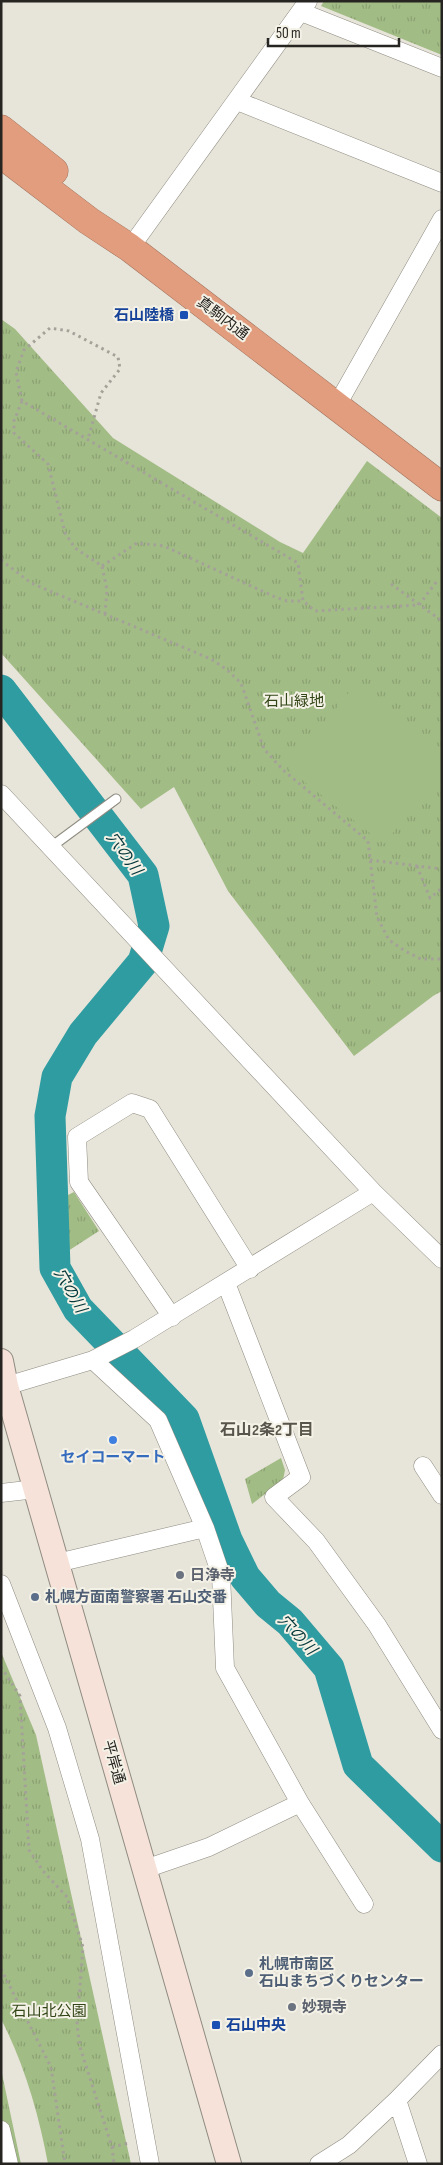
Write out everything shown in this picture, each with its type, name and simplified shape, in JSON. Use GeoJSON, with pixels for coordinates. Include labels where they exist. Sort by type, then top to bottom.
{"type":"FeatureCollection","features":[{"type":"Feature","properties":{"kind":"highway"},"geometry":{"type":"LineString","coordinates":[[1,129],[53,170],[89,221]]}},
{"type":"Feature","properties":{"kind":"highway","name":"真駒内通"},"geometry":{"type":"LineString","coordinates":[[1,154],[89,221],[130,248],[442,486]]}},
{"type":"Feature","properties":{"kind":"highway"},"geometry":{"type":"LineString","coordinates":[[1,175],[30,196],[89,221]]}},
{"type":"Feature","properties":{"kind":"street"},"geometry":{"type":"LineString","coordinates":[[130,248],[304,6],[442,68]]}},
{"type":"Feature","properties":{"kind":"street"},"geometry":{"type":"LineString","coordinates":[[237,101],[442,183]]}},
{"type":"Feature","properties":{"kind":"street"},"geometry":{"type":"LineString","coordinates":[[336,405],[442,219]]}},
{"type":"Feature","properties":{"kind":"street"},"geometry":{"type":"LineString","coordinates":[[1,794],[373,1192],[442,1259]]}},
{"type":"Feature","properties":{"kind":"street"},"geometry":{"type":"LineString","coordinates":[[172,1317],[79,1182],[77,1137],[132,1102],[150,1109],[250,1269]]}},
{"type":"Feature","properties":{"kind":"street"},"geometry":{"type":"LineString","coordinates":[[6,1386],[99,1357],[134,1340],[373,1192]]}},
{"type":"Feature","properties":{"kind":"street"},"geometry":{"type":"LineString","coordinates":[[226,1284],[301,1477],[274,1497],[316,1541],[377,1625],[442,1730]]}},
{"type":"Feature","properties":{"kind":"street"},"geometry":{"type":"LineString","coordinates":[[99,1357],[158,1420],[204,1528],[221,1575],[225,1668],[300,1804],[364,1904]]}},
{"type":"Feature","properties":{"kind":"street","name":"平岸通"},"geometry":{"type":"LineString","coordinates":[[1,1361],[6,1386],[229,2164]]}},
{"type":"Feature","properties":{"kind":"street"},"geometry":{"type":"LineString","coordinates":[[423,1466],[442,1494]]}},
{"type":"Feature","properties":{"kind":"street"},"geometry":{"type":"LineString","coordinates":[[1,1493],[36,1489]]}},
{"type":"Feature","properties":{"kind":"street"},"geometry":{"type":"LineString","coordinates":[[57,1563],[204,1528]]}},
{"type":"Feature","properties":{"kind":"street"},"geometry":{"type":"LineString","coordinates":[[1,1584],[57,1728],[90,1839],[150,2164]]}},
{"type":"Feature","properties":{"kind":"street"},"geometry":{"type":"LineString","coordinates":[[145,1869],[209,1847],[300,1804]]}},
{"type":"Feature","properties":{"kind":"street"},"geometry":{"type":"LineString","coordinates":[[319,2164],[349,2145],[442,2054]]}},
{"type":"Feature","properties":{"kind":"street"},"geometry":{"type":"LineString","coordinates":[[397,2100],[418,2164]]}},
{"type":"Feature","properties":{"kind":"street"},"geometry":{"type":"LineString","coordinates":[[1,2130],[9,2164]]}},
{"type":"Feature","properties":{"kind":"lane"},"geometry":{"type":"LineString","coordinates":[[51,847],[116,799]]}},
{"type":"Feature","properties":{"kind":"path"},"geometry":{"type":"LineString","coordinates":[[88,439],[101,393],[120,369],[118,357],[69,331],[50,328],[24,350],[16,372],[22,401],[14,421],[14,433],[48,464],[65,533],[75,548],[102,566],[107,590],[105,614]]}},
{"type":"Feature","properties":{"kind":"path"},"geometry":{"type":"LineString","coordinates":[[22,401],[298,563],[303,601]]}},
{"type":"Feature","properties":{"kind":"path"},"geometry":{"type":"LineString","coordinates":[[102,566],[137,543],[164,546],[275,597],[288,601],[303,601],[315,611],[419,605],[437,581]]}},
{"type":"Feature","properties":{"kind":"path"},"geometry":{"type":"LineString","coordinates":[[1,560],[31,583],[211,659],[242,683],[264,749],[283,770],[368,841],[377,917],[389,940],[421,959],[442,959]]}},
{"type":"Feature","properties":{"kind":"path"},"geometry":{"type":"LineString","coordinates":[[391,584],[442,621]]}},
{"type":"Feature","properties":{"kind":"path"},"geometry":{"type":"LineString","coordinates":[[370,860],[442,869]]}},
{"type":"Feature","properties":{"kind":"path"},"geometry":{"type":"LineString","coordinates":[[417,866],[430,898],[442,888]]}},
{"type":"Feature","properties":{"kind":"path"},"geometry":{"type":"LineString","coordinates":[[1,1666],[20,1696],[29,1850],[43,1871],[67,1897],[83,1947],[77,2024],[80,2047],[112,2147],[114,2164]]}},
{"type":"Feature","properties":{"kind":"path"},"geometry":{"type":"LineString","coordinates":[[1,1969],[51,2067],[65,2164]]}},
{"type":"Feature","properties":{"kind":"green space"},"geometry":{"type":"Polygon","coordinates":[[[324,1],[442,1],[442,55],[321,6],[324,1]]]}},
{"type":"Feature","properties":{"kind":"green space","name":"石山緑地"},"geometry":{"type":"Polygon","coordinates":[[[1,319],[15,329],[113,438],[280,542],[303,553],[367,461],[442,518],[442,991],[354,1056],[228,891],[174,787],[141,809],[1,653],[1,319]]]}},
{"type":"Feature","properties":{"kind":"green space"},"geometry":{"type":"Polygon","coordinates":[[[354,686],[442,754],[442,772],[384,844],[288,769],[354,686]]]}},
{"type":"Feature","properties":{"kind":"green space"},"geometry":{"type":"Polygon","coordinates":[[[74,1192],[99,1231],[68,1251],[66,1196],[74,1192]]]}},
{"type":"Feature","properties":{"kind":"green space"},"geometry":{"type":"Polygon","coordinates":[[[281,1458],[285,1470],[283,1480],[252,1504],[245,1479],[281,1458]]]}},
{"type":"Feature","properties":{"kind":"green space","name":"石山北公園"},"geometry":{"type":"Polygon","coordinates":[[[1,1652],[36,1735],[131,2164],[48,2164],[24,2071],[1,2019],[1,1652]]]}},
{"type":"Feature","properties":{"kind":"green space"},"geometry":{"type":"Polygon","coordinates":[[[1,2069],[21,2164],[1,2164],[1,2069]]]}},
{"type":"Feature","properties":{"kind":"waterway","name":"穴の川"},"geometry":{"type":"LineString","coordinates":[[1,690],[143,875],[154,926],[143,962],[83,1034],[57,1077],[50,1116],[55,1268],[78,1309],[184,1419],[227,1540],[245,1577],[268,1604],[290,1622],[329,1668],[358,1765],[442,1847]]}},
{"type":"Feature","properties":{"kind":"place","name":"石山陸橋"},"geometry":{"type":"Point","coordinates":[184,315]}},
{"type":"Feature","properties":{"kind":"place","name":"セイコーマート"},"geometry":{"type":"Point","coordinates":[113,1440]}},
{"type":"Feature","properties":{"kind":"place","name":"日浄寺"},"geometry":{"type":"Point","coordinates":[180,1575]}},
{"type":"Feature","properties":{"kind":"place","name":"札幌方面南警察署 石山交番"},"geometry":{"type":"Point","coordinates":[35,1597]}},
{"type":"Feature","properties":{"kind":"place","name":"札幌市南区 石山まちづくりセンター"},"geometry":{"type":"Point","coordinates":[249,1973]}},
{"type":"Feature","properties":{"kind":"place","name":"妙現寺"},"geometry":{"type":"Point","coordinates":[292,2007]}},
{"type":"Feature","properties":{"kind":"place","name":"石山中央"},"geometry":{"type":"Point","coordinates":[216,2025]}},
{"type":"Feature","properties":{"kind":"district","name":"石山2条2丁目"},"geometry":{"type":"Point","coordinates":[267,1429]}}]}
